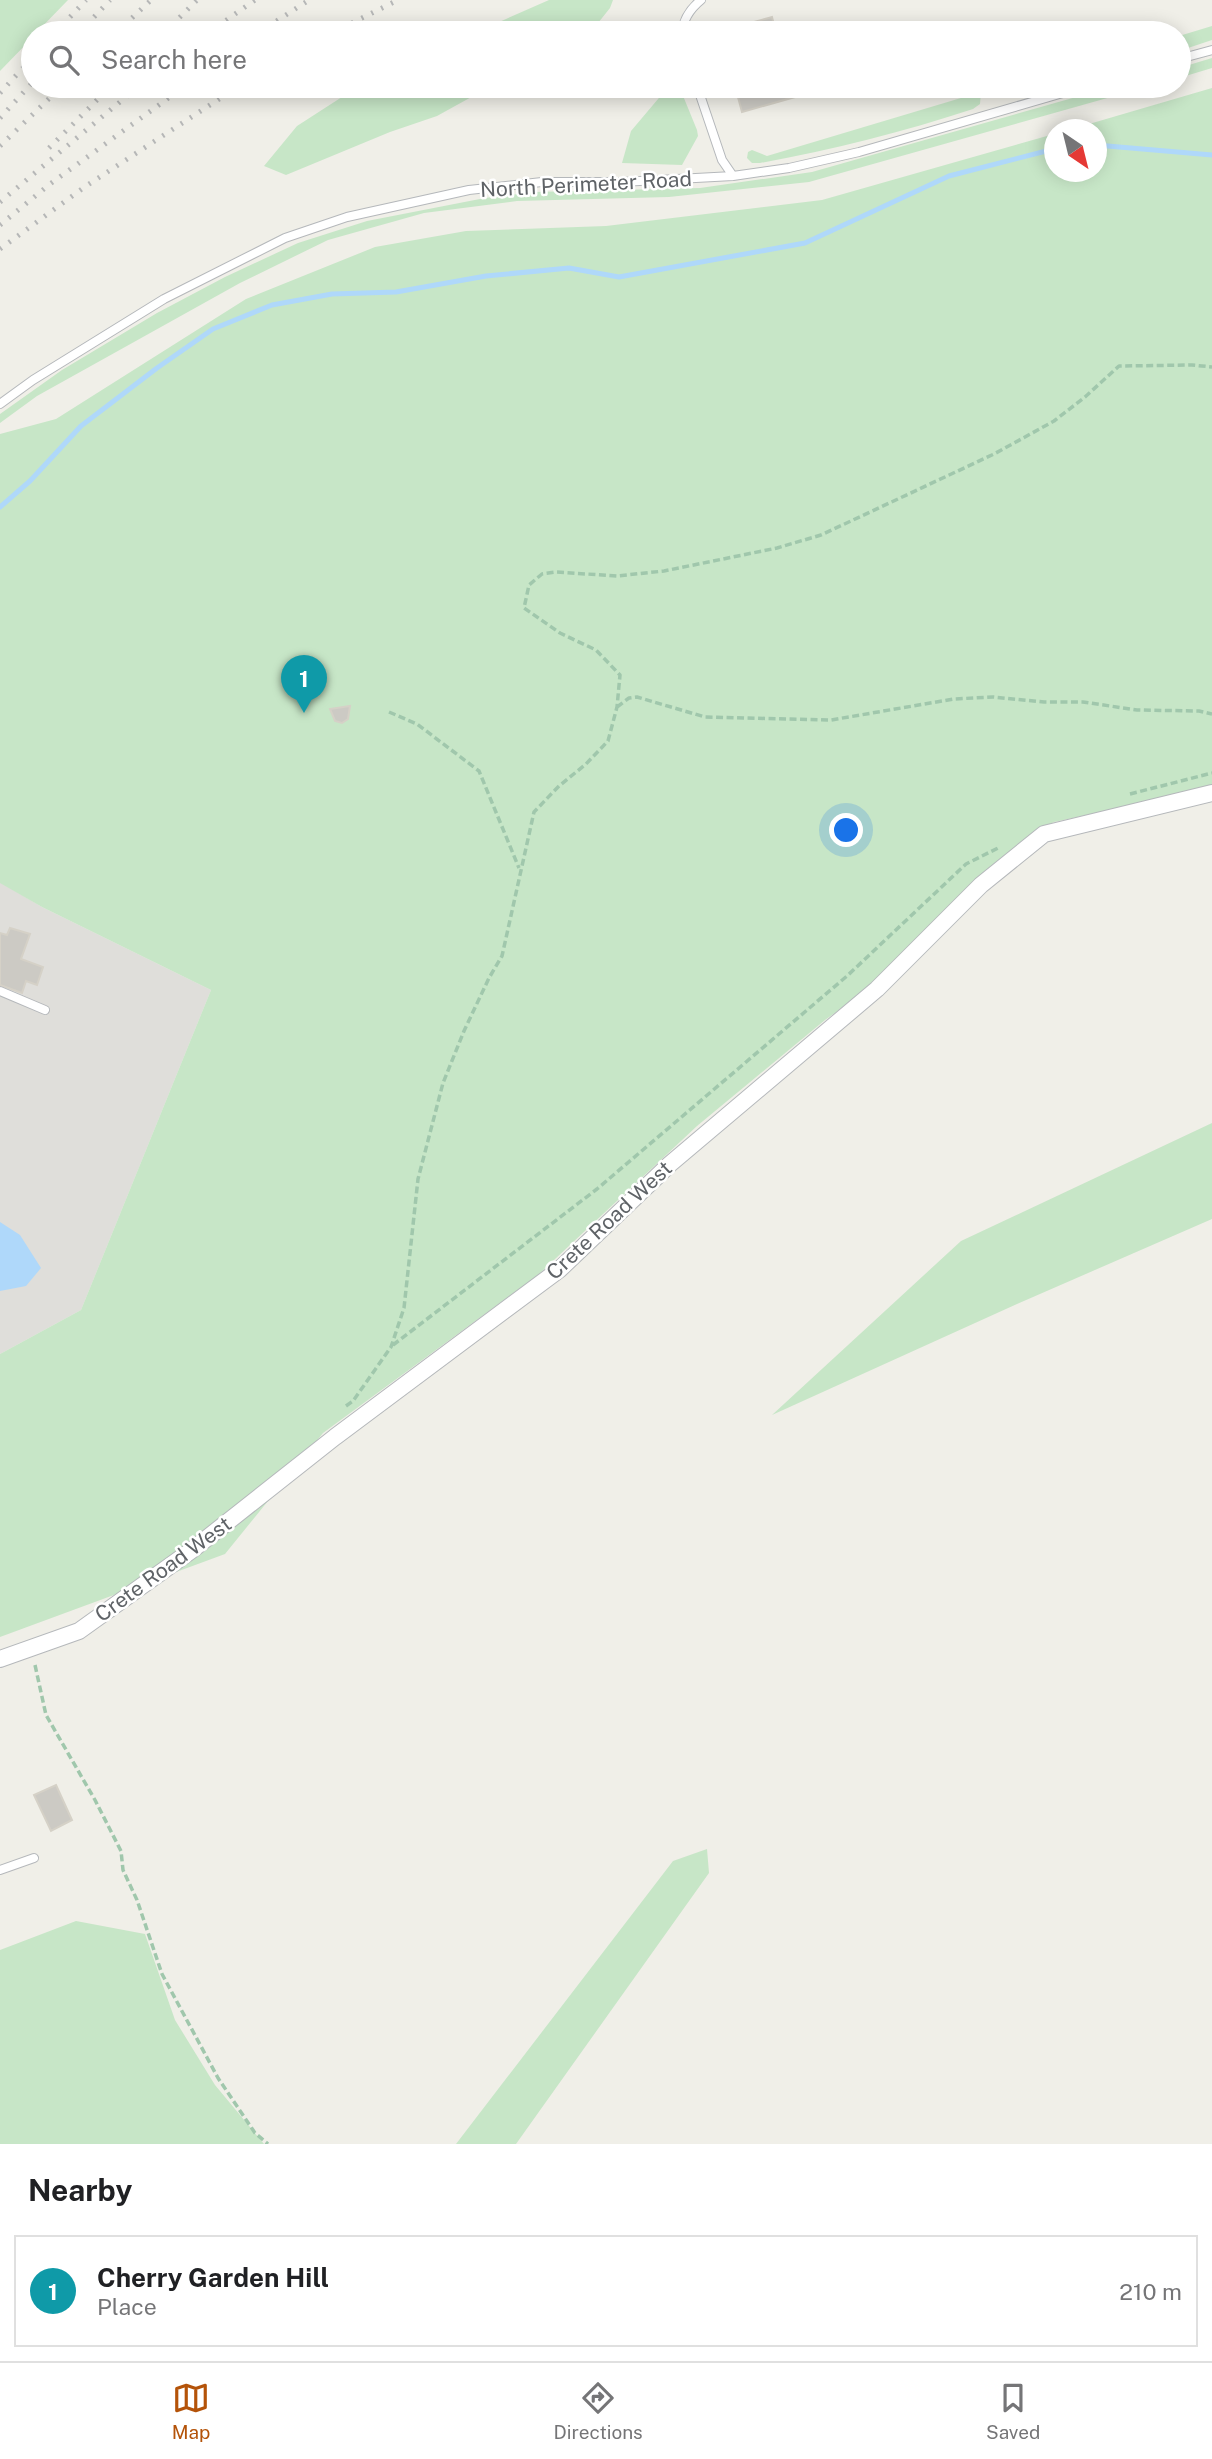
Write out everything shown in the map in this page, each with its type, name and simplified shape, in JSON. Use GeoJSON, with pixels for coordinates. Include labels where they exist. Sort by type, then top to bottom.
{"type":"FeatureCollection","features":[{"type":"Feature","properties":{"kind":"street","name":"Crete Road West"},"geometry":{"type":"LineString","coordinates":[[0,1658],[79,1631],[192,1550],[335,1437],[560,1269],[670,1164],[877,989],[981,885],[1044,835],[1212,793]]}},
{"type":"Feature","properties":{"kind":"lane"},"geometry":{"type":"LineString","coordinates":[[684,21],[701,0]]}},
{"type":"Feature","properties":{"kind":"lane"},"geometry":{"type":"LineString","coordinates":[[1191,56],[1212,50]]}},
{"type":"Feature","properties":{"kind":"lane"},"geometry":{"type":"LineString","coordinates":[[701,98],[722,160],[733,176]]}},
{"type":"Feature","properties":{"kind":"lane","name":"North Perimeter Road"},"geometry":{"type":"LineString","coordinates":[[0,404],[33,380],[164,299],[285,238],[347,217],[470,190],[530,183],[621,182],[733,176],[789,168],[859,152],[1046,98]]}},
{"type":"Feature","properties":{"kind":"lane"},"geometry":{"type":"LineString","coordinates":[[0,991],[46,1010]]}},
{"type":"Feature","properties":{"kind":"lane"},"geometry":{"type":"LineString","coordinates":[[0,1870],[34,1858]]}},
{"type":"Feature","properties":{"kind":"path"},"geometry":{"type":"LineString","coordinates":[[343,1409],[353,1401],[391,1347],[404,1308],[418,1179],[440,1095],[464,1031],[502,956],[534,813],[608,741],[617,707],[620,675],[596,650],[560,633],[524,608],[529,585],[542,574],[640,574],[788,545],[821,535],[994,454],[1054,421],[1119,366],[1212,367]]}},
{"type":"Feature","properties":{"kind":"path"},"geometry":{"type":"LineString","coordinates":[[617,707],[629,698],[637,697],[705,718],[831,720],[954,699],[993,697],[1212,714]]}},
{"type":"Feature","properties":{"kind":"path"},"geometry":{"type":"LineString","coordinates":[[389,712],[417,724],[479,771],[520,870]]}},
{"type":"Feature","properties":{"kind":"path"},"geometry":{"type":"LineString","coordinates":[[1123,797],[1212,773]]}},
{"type":"Feature","properties":{"kind":"path"},"geometry":{"type":"LineString","coordinates":[[391,1347],[597,1189],[847,976],[966,864],[1003,845]]}},
{"type":"Feature","properties":{"kind":"path"},"geometry":{"type":"LineString","coordinates":[[31,1649],[46,1714],[121,1851],[123,1870],[137,1900],[162,1974],[218,2078],[255,2133],[268,2144]]}},
{"type":"Feature","properties":{"kind":"shaded area"},"geometry":{"type":"Polygon","coordinates":[[[0,882],[42,907],[211,990],[81,1310],[0,1354],[0,882]]]}},
{"type":"Feature","properties":{"kind":"green space"},"geometry":{"type":"Polygon","coordinates":[[[0,0],[68,0],[48,21],[21,21],[21,49],[0,71],[0,0]]]}},
{"type":"Feature","properties":{"kind":"green space"},"geometry":{"type":"Polygon","coordinates":[[[549,0],[613,0],[600,21],[501,21],[549,0]]]}},
{"type":"Feature","properties":{"kind":"green space"},"geometry":{"type":"Polygon","coordinates":[[[1212,26],[1212,40],[1191,47],[1191,32],[1212,26]]]}},
{"type":"Feature","properties":{"kind":"green space"},"geometry":{"type":"Polygon","coordinates":[[[1212,58],[1212,68],[1191,74],[1191,64],[1212,58]]]}},
{"type":"Feature","properties":{"kind":"green space"},"geometry":{"type":"Polygon","coordinates":[[[1212,88],[1212,788],[1054,822],[1036,831],[1017,845],[871,987],[825,1020],[697,1126],[538,1275],[323,1433],[225,1554],[0,1637],[0,1354],[81,1310],[211,990],[42,907],[0,883],[0,434],[56,419],[246,299],[375,247],[466,231],[606,226],[822,200],[1044,137],[1044,182],[1107,182],[1106,119],[1178,98],[1191,98],[1191,94],[1212,88]]]}},
{"type":"Feature","properties":{"kind":"green space"},"geometry":{"type":"Polygon","coordinates":[[[340,98],[470,98],[437,116],[390,132],[286,175],[264,166],[297,126],[340,98]]]}},
{"type":"Feature","properties":{"kind":"green space"},"geometry":{"type":"Polygon","coordinates":[[[659,98],[684,98],[698,136],[682,165],[622,163],[631,131],[659,98]]]}},
{"type":"Feature","properties":{"kind":"green space"},"geometry":{"type":"Polygon","coordinates":[[[961,98],[980,98],[980,104],[973,109],[841,146],[760,163],[752,163],[747,158],[748,152],[752,150],[767,156],[961,98]]]}},
{"type":"Feature","properties":{"kind":"green space"},"geometry":{"type":"Polygon","coordinates":[[[1073,98],[1107,98],[809,182],[669,197],[517,201],[424,213],[328,240],[240,283],[37,396],[0,423],[0,414],[62,370],[157,313],[298,243],[367,221],[485,198],[534,192],[700,188],[812,172],[1073,98]]]}},
{"type":"Feature","properties":{"kind":"green space"},"geometry":{"type":"Polygon","coordinates":[[[1212,1123],[1212,1219],[772,1415],[961,1241],[1212,1123]]]}},
{"type":"Feature","properties":{"kind":"green space"},"geometry":{"type":"Polygon","coordinates":[[[707,1849],[709,1873],[516,2144],[456,2144],[673,1861],[707,1849]]]}},
{"type":"Feature","properties":{"kind":"green space"},"geometry":{"type":"Polygon","coordinates":[[[76,1921],[145,1934],[175,2020],[215,2085],[264,2144],[0,2144],[0,1950],[76,1921]]]}},
{"type":"Feature","properties":{"kind":"water"},"geometry":{"type":"Polygon","coordinates":[[[0,1222],[20,1235],[41,1268],[26,1286],[0,1291],[0,1222]]]}},
{"type":"Feature","properties":{"kind":"building"},"geometry":{"type":"Polygon","coordinates":[[[772,17],[773,21],[757,21],[772,17]]]}},
{"type":"Feature","properties":{"kind":"building"},"geometry":{"type":"Polygon","coordinates":[[[738,98],[791,98],[742,112],[738,98]]]}},
{"type":"Feature","properties":{"kind":"building"},"geometry":{"type":"Polygon","coordinates":[[[350,706],[348,719],[342,723],[335,721],[330,709],[350,706]]]}},
{"type":"Feature","properties":{"kind":"building"},"geometry":{"type":"Polygon","coordinates":[[[10,928],[30,934],[21,959],[43,967],[37,985],[26,981],[22,993],[0,985],[0,933],[7,935],[10,928]]]}},
{"type":"Feature","properties":{"kind":"building"},"geometry":{"type":"Polygon","coordinates":[[[56,1785],[72,1820],[51,1831],[34,1795],[56,1785]]]}},
{"type":"Feature","properties":{"kind":"waterway"},"geometry":{"type":"LineString","coordinates":[[1107,146],[1212,155]]}},
{"type":"Feature","properties":{"kind":"waterway"},"geometry":{"type":"LineString","coordinates":[[0,507],[30,481],[81,426],[157,368],[213,329],[272,305],[332,294],[396,292],[486,276],[569,268],[619,277],[805,243],[949,176],[1044,152]]}},
{"type":"Feature","properties":{"kind":"railway"},"geometry":{"type":"LineString","coordinates":[[66,21],[86,0]]}},
{"type":"Feature","properties":{"kind":"railway"},"geometry":{"type":"LineString","coordinates":[[90,21],[110,0]]}},
{"type":"Feature","properties":{"kind":"railway"},"geometry":{"type":"LineString","coordinates":[[129,21],[151,0]]}},
{"type":"Feature","properties":{"kind":"railway"},"geometry":{"type":"LineString","coordinates":[[176,21],[197,0]]}},
{"type":"Feature","properties":{"kind":"railway"},"geometry":{"type":"LineString","coordinates":[[225,21],[255,0]]}},
{"type":"Feature","properties":{"kind":"railway"},"geometry":{"type":"LineString","coordinates":[[277,21],[309,0]]}},
{"type":"Feature","properties":{"kind":"railway"},"geometry":{"type":"LineString","coordinates":[[356,21],[398,0]]}},
{"type":"Feature","properties":{"kind":"railway"},"geometry":{"type":"LineString","coordinates":[[0,93],[21,70]]}},
{"type":"Feature","properties":{"kind":"railway"},"geometry":{"type":"LineString","coordinates":[[0,118],[21,95]]}},
{"type":"Feature","properties":{"kind":"railway"},"geometry":{"type":"LineString","coordinates":[[0,146],[50,98]]}},
{"type":"Feature","properties":{"kind":"railway"},"geometry":{"type":"LineString","coordinates":[[49,148],[99,98]]}},
{"type":"Feature","properties":{"kind":"railway"},"geometry":{"type":"LineString","coordinates":[[0,202],[125,98]]}},
{"type":"Feature","properties":{"kind":"railway"},"geometry":{"type":"LineString","coordinates":[[0,225],[50,184],[168,98]]}},
{"type":"Feature","properties":{"kind":"railway"},"geometry":{"type":"LineString","coordinates":[[0,249],[86,186],[221,98]]}},
{"type":"Feature","properties":{"kind":"place","name":"Cherry Garden Hill"},"geometry":{"type":"Point","coordinates":[304,713]}}]}
